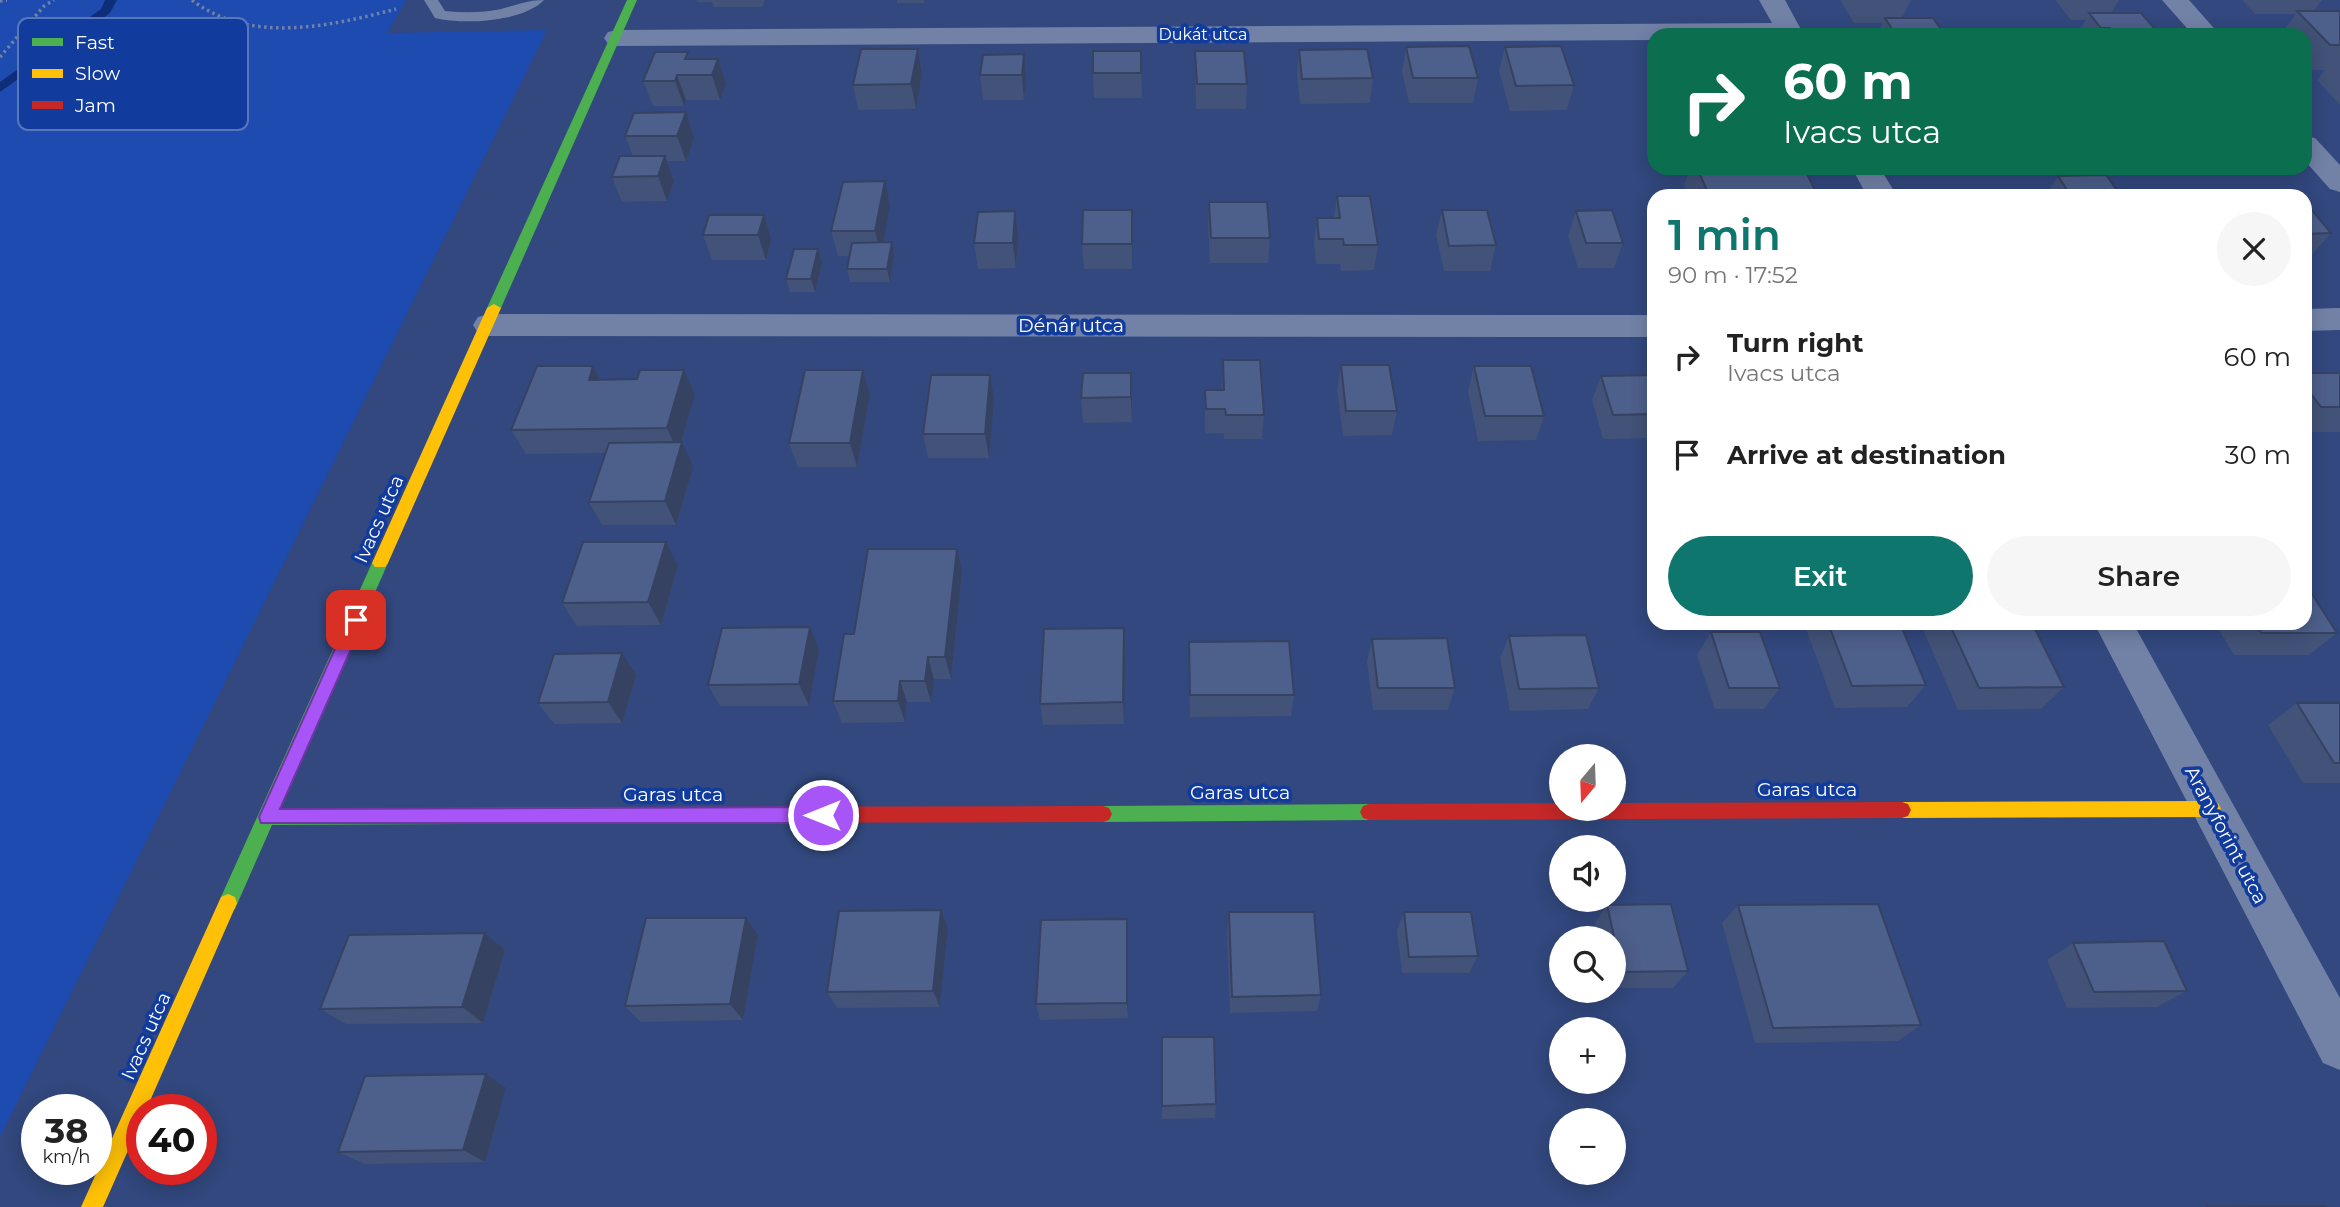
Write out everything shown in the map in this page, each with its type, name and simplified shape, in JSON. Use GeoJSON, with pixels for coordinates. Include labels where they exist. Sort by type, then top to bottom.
{"type":"FeatureCollection","features":[{"type":"Feature","properties":{"kind":"street","name":"Ivacs utca"},"geometry":{"type":"LineString","coordinates":[[92,1207],[618,37],[632,0]]}},
{"type":"Feature","properties":{"kind":"street"},"geometry":{"type":"LineString","coordinates":[[1772,0],[1787,28]]}},
{"type":"Feature","properties":{"kind":"street"},"geometry":{"type":"LineString","coordinates":[[2175,0],[2201,28]]}},
{"type":"Feature","properties":{"kind":"street","name":"Dukát utca"},"geometry":{"type":"LineString","coordinates":[[618,37],[1647,33]]}},
{"type":"Feature","properties":{"kind":"street"},"geometry":{"type":"LineString","coordinates":[[2312,152],[2340,183]]}},
{"type":"Feature","properties":{"kind":"street"},"geometry":{"type":"LineString","coordinates":[[2312,320],[2340,319]]}},
{"type":"Feature","properties":{"kind":"street","name":"Dénár utca"},"geometry":{"type":"LineString","coordinates":[[489,325],[1647,326]]}},
{"type":"Feature","properties":{"kind":"street","name":"Aranyforint utca"},"geometry":{"type":"LineString","coordinates":[[2117,630],[2340,1046]]}},
{"type":"Feature","properties":{"kind":"street","name":"Garas utca"},"geometry":{"type":"LineString","coordinates":[[268,817],[2212,808]]}},
{"type":"Feature","properties":{"kind":"lane"},"geometry":{"type":"LineString","coordinates":[[432,0],[440,15],[477,19],[518,10],[537,0]]}},
{"type":"Feature","properties":{"kind":"path"},"geometry":{"type":"LineString","coordinates":[[0,1],[7,0]]}},
{"type":"Feature","properties":{"kind":"path"},"geometry":{"type":"LineString","coordinates":[[34,18],[44,6],[54,0]]}},
{"type":"Feature","properties":{"kind":"path"},"geometry":{"type":"LineString","coordinates":[[192,0],[220,18]]}},
{"type":"Feature","properties":{"kind":"path"},"geometry":{"type":"LineString","coordinates":[[248,25],[279,27],[365,18],[401,8]]}},
{"type":"Feature","properties":{"kind":"path"},"geometry":{"type":"LineString","coordinates":[[0,57],[18,36]]}},
{"type":"Feature","properties":{"kind":"shaded area"},"geometry":{"type":"Polygon","coordinates":[[[0,0],[406,0],[387,33],[547,30],[21,1094],[0,1137],[0,0]]]}},
{"type":"Feature","properties":{"kind":"building"},"geometry":{"type":"Polygon","coordinates":[[[2297,11],[2340,11],[2340,45],[2330,45],[2297,11]]]}},
{"type":"Feature","properties":{"kind":"building"},"geometry":{"type":"Polygon","coordinates":[[[2089,13],[2141,13],[2154,28],[2110,28],[2101,28],[2089,13]]]}},
{"type":"Feature","properties":{"kind":"building"},"geometry":{"type":"Polygon","coordinates":[[[1885,18],[1933,18],[1940,28],[1891,28],[1885,18]]]}},
{"type":"Feature","properties":{"kind":"building"},"geometry":{"type":"Polygon","coordinates":[[[1469,46],[1478,78],[1413,78],[1406,47],[1469,46]]]}},
{"type":"Feature","properties":{"kind":"building"},"geometry":{"type":"Polygon","coordinates":[[[1561,46],[1574,85],[1516,86],[1505,47],[1561,46]]]}},
{"type":"Feature","properties":{"kind":"building"},"geometry":{"type":"Polygon","coordinates":[[[861,49],[918,49],[911,84],[853,85],[861,49]]]}},
{"type":"Feature","properties":{"kind":"building"},"geometry":{"type":"Polygon","coordinates":[[[1367,49],[1373,78],[1302,79],[1299,50],[1367,49]]]}},
{"type":"Feature","properties":{"kind":"building"},"geometry":{"type":"Polygon","coordinates":[[[1093,51],[1141,51],[1141,73],[1093,73],[1093,51]]]}},
{"type":"Feature","properties":{"kind":"building"},"geometry":{"type":"Polygon","coordinates":[[[1195,51],[1244,51],[1247,84],[1197,84],[1195,51]]]}},
{"type":"Feature","properties":{"kind":"building"},"geometry":{"type":"Polygon","coordinates":[[[655,52],[688,52],[685,59],[718,59],[712,75],[677,75],[675,81],[643,81],[655,52]]]}},
{"type":"Feature","properties":{"kind":"building"},"geometry":{"type":"Polygon","coordinates":[[[1024,54],[1022,75],[980,75],[983,55],[1024,54]]]}},
{"type":"Feature","properties":{"kind":"building"},"geometry":{"type":"Polygon","coordinates":[[[686,112],[677,136],[625,136],[634,113],[686,112]]]}},
{"type":"Feature","properties":{"kind":"building"},"geometry":{"type":"Polygon","coordinates":[[[620,156],[665,156],[658,176],[612,177],[620,156]]]}},
{"type":"Feature","properties":{"kind":"building"},"geometry":{"type":"Polygon","coordinates":[[[1700,175],[1808,175],[1814,189],[1706,189],[1700,175]]]}},
{"type":"Feature","properties":{"kind":"building"},"geometry":{"type":"Polygon","coordinates":[[[2106,175],[2116,189],[2066,189],[2058,176],[2106,175]]]}},
{"type":"Feature","properties":{"kind":"building"},"geometry":{"type":"Polygon","coordinates":[[[885,181],[875,231],[831,231],[843,182],[885,181]]]}},
{"type":"Feature","properties":{"kind":"building"},"geometry":{"type":"Polygon","coordinates":[[[1337,196],[1370,196],[1378,245],[1344,245],[1343,239],[1319,239],[1317,218],[1340,218],[1337,196]]]}},
{"type":"Feature","properties":{"kind":"building"},"geometry":{"type":"Polygon","coordinates":[[[1209,202],[1267,202],[1270,238],[1211,238],[1209,202]]]}},
{"type":"Feature","properties":{"kind":"building"},"geometry":{"type":"Polygon","coordinates":[[[1083,210],[1132,210],[1132,244],[1082,244],[1083,210]]]}},
{"type":"Feature","properties":{"kind":"building"},"geometry":{"type":"Polygon","coordinates":[[[1442,210],[1487,210],[1496,245],[1449,246],[1442,210]]]}},
{"type":"Feature","properties":{"kind":"building"},"geometry":{"type":"Polygon","coordinates":[[[1612,210],[1623,243],[1586,243],[1576,211],[1612,210]]]}},
{"type":"Feature","properties":{"kind":"building"},"geometry":{"type":"Polygon","coordinates":[[[2312,210],[2331,233],[2312,234],[2312,210]]]}},
{"type":"Feature","properties":{"kind":"building"},"geometry":{"type":"Polygon","coordinates":[[[1015,211],[1013,243],[974,243],[978,212],[1015,211]]]}},
{"type":"Feature","properties":{"kind":"building"},"geometry":{"type":"Polygon","coordinates":[[[709,215],[764,215],[758,235],[703,235],[709,215]]]}},
{"type":"Feature","properties":{"kind":"building"},"geometry":{"type":"Polygon","coordinates":[[[892,242],[887,269],[847,269],[852,243],[892,242]]]}},
{"type":"Feature","properties":{"kind":"building"},"geometry":{"type":"Polygon","coordinates":[[[794,249],[818,249],[811,279],[786,279],[794,249]]]}},
{"type":"Feature","properties":{"kind":"building"},"geometry":{"type":"Polygon","coordinates":[[[1223,360],[1260,360],[1264,415],[1226,415],[1225,409],[1206,409],[1205,390],[1224,390],[1223,360]]]}},
{"type":"Feature","properties":{"kind":"building"},"geometry":{"type":"Polygon","coordinates":[[[1341,365],[1389,365],[1397,411],[1346,411],[1341,365]]]}},
{"type":"Feature","properties":{"kind":"building"},"geometry":{"type":"Polygon","coordinates":[[[537,366],[593,366],[589,380],[637,379],[640,370],[684,370],[667,428],[511,430],[537,366]]]}},
{"type":"Feature","properties":{"kind":"building"},"geometry":{"type":"Polygon","coordinates":[[[1474,366],[1531,366],[1544,416],[1485,416],[1474,366]]]}},
{"type":"Feature","properties":{"kind":"building"},"geometry":{"type":"Polygon","coordinates":[[[805,370],[863,370],[850,443],[789,443],[805,370]]]}},
{"type":"Feature","properties":{"kind":"building"},"geometry":{"type":"Polygon","coordinates":[[[1083,373],[1131,373],[1131,397],[1081,398],[1083,373]]]}},
{"type":"Feature","properties":{"kind":"building"},"geometry":{"type":"Polygon","coordinates":[[[2312,373],[2340,373],[2340,407],[2321,407],[2312,395],[2312,373]]]}},
{"type":"Feature","properties":{"kind":"building"},"geometry":{"type":"Polygon","coordinates":[[[931,375],[990,375],[985,434],[923,434],[931,375]]]}},
{"type":"Feature","properties":{"kind":"building"},"geometry":{"type":"Polygon","coordinates":[[[1647,375],[1647,414],[1613,415],[1601,376],[1647,375]]]}},
{"type":"Feature","properties":{"kind":"building"},"geometry":{"type":"Polygon","coordinates":[[[682,442],[665,501],[589,502],[609,443],[682,442]]]}},
{"type":"Feature","properties":{"kind":"building"},"geometry":{"type":"Polygon","coordinates":[[[583,542],[666,542],[648,602],[562,603],[583,542]]]}},
{"type":"Feature","properties":{"kind":"building"},"geometry":{"type":"Polygon","coordinates":[[[868,549],[957,549],[945,657],[928,657],[925,681],[900,681],[898,701],[833,701],[844,634],[854,634],[868,549]]]}},
{"type":"Feature","properties":{"kind":"building"},"geometry":{"type":"Polygon","coordinates":[[[2312,594],[2337,633],[2261,633],[2259,630],[2312,630],[2312,594]]]}},
{"type":"Feature","properties":{"kind":"building"},"geometry":{"type":"Polygon","coordinates":[[[810,627],[799,684],[708,685],[722,628],[810,627]]]}},
{"type":"Feature","properties":{"kind":"building"},"geometry":{"type":"Polygon","coordinates":[[[1124,628],[1123,702],[1040,704],[1044,629],[1124,628]]]}},
{"type":"Feature","properties":{"kind":"building"},"geometry":{"type":"Polygon","coordinates":[[[1831,630],[1903,630],[1926,685],[1852,686],[1831,630]]]}},
{"type":"Feature","properties":{"kind":"building"},"geometry":{"type":"Polygon","coordinates":[[[1952,630],[2036,630],[2064,687],[1979,688],[1952,630]]]}},
{"type":"Feature","properties":{"kind":"building"},"geometry":{"type":"Polygon","coordinates":[[[1711,632],[1760,632],[1780,688],[1729,688],[1711,632]]]}},
{"type":"Feature","properties":{"kind":"building"},"geometry":{"type":"Polygon","coordinates":[[[1586,635],[1599,688],[1519,689],[1509,636],[1586,635]]]}},
{"type":"Feature","properties":{"kind":"building"},"geometry":{"type":"Polygon","coordinates":[[[1447,638],[1455,688],[1378,688],[1372,639],[1447,638]]]}},
{"type":"Feature","properties":{"kind":"building"},"geometry":{"type":"Polygon","coordinates":[[[1289,641],[1294,695],[1190,695],[1189,642],[1289,641]]]}},
{"type":"Feature","properties":{"kind":"building"},"geometry":{"type":"Polygon","coordinates":[[[622,653],[608,702],[538,703],[554,654],[622,653]]]}},
{"type":"Feature","properties":{"kind":"building"},"geometry":{"type":"Polygon","coordinates":[[[2297,703],[2340,703],[2340,763],[2334,763],[2297,703]]]}},
{"type":"Feature","properties":{"kind":"building"},"geometry":{"type":"Polygon","coordinates":[[[1671,904],[1688,971],[1626,972],[1626,926],[1612,926],[1609,912],[1626,912],[1626,905],[1671,904]]]}},
{"type":"Feature","properties":{"kind":"building"},"geometry":{"type":"Polygon","coordinates":[[[1878,904],[1921,1025],[1773,1028],[1738,905],[1878,904]]]}},
{"type":"Feature","properties":{"kind":"building"},"geometry":{"type":"Polygon","coordinates":[[[941,910],[933,991],[827,992],[839,911],[941,910]]]}},
{"type":"Feature","properties":{"kind":"building"},"geometry":{"type":"Polygon","coordinates":[[[1229,912],[1314,912],[1321,995],[1232,997],[1229,912]]]}},
{"type":"Feature","properties":{"kind":"building"},"geometry":{"type":"Polygon","coordinates":[[[1404,912],[1471,912],[1478,956],[1409,957],[1404,912]]]}},
{"type":"Feature","properties":{"kind":"building"},"geometry":{"type":"Polygon","coordinates":[[[646,918],[746,918],[730,1004],[625,1006],[646,918]]]}},
{"type":"Feature","properties":{"kind":"building"},"geometry":{"type":"Polygon","coordinates":[[[1127,919],[1127,1003],[1036,1004],[1041,920],[1127,919]]]}},
{"type":"Feature","properties":{"kind":"building"},"geometry":{"type":"Polygon","coordinates":[[[485,933],[462,1007],[320,1009],[349,935],[485,933]]]}},
{"type":"Feature","properties":{"kind":"building"},"geometry":{"type":"Polygon","coordinates":[[[2164,941],[2187,991],[2094,992],[2073,943],[2164,941]]]}},
{"type":"Feature","properties":{"kind":"building"},"geometry":{"type":"Polygon","coordinates":[[[1162,1037],[1214,1037],[1216,1104],[1162,1106],[1162,1037]]]}},
{"type":"Feature","properties":{"kind":"building"},"geometry":{"type":"Polygon","coordinates":[[[486,1074],[463,1150],[338,1152],[365,1076],[486,1074]]]}},
{"type":"Feature","properties":{"kind":"building"},"geometry":{"type":"Polygon","coordinates":[[[2325,1206],[2326,1207],[2205,1207],[2325,1206]]]}},
{"type":"Feature","properties":{"kind":"waterway"},"geometry":{"type":"LineString","coordinates":[[96,18],[106,11],[111,0]]}},
{"type":"Feature","properties":{"kind":"waterway"},"geometry":{"type":"LineString","coordinates":[[0,88],[18,75]]}},
{"type":"Feature","properties":{"kind":"traffic: fast"},"geometry":{"type":"LineString","coordinates":[[494,308],[632,0]]}},
{"type":"Feature","properties":{"kind":"traffic: fast"},"geometry":{"type":"LineString","coordinates":[[228,903],[380,563]]}},
{"type":"Feature","properties":{"kind":"traffic: fast"},"geometry":{"type":"LineString","coordinates":[[1103,814],[1369,812]]}},
{"type":"Feature","properties":{"kind":"traffic: fast"},"geometry":{"type":"LineString","coordinates":[[268,817],[674,815]]}},
{"type":"Feature","properties":{"kind":"traffic: slow"},"geometry":{"type":"LineString","coordinates":[[380,563],[494,308]]}},
{"type":"Feature","properties":{"kind":"traffic: slow"},"geometry":{"type":"LineString","coordinates":[[1902,810],[2212,809]]}},
{"type":"Feature","properties":{"kind":"traffic: slow"},"geometry":{"type":"LineString","coordinates":[[92,1207],[228,903]]}},
{"type":"Feature","properties":{"kind":"traffic: jam"},"geometry":{"type":"LineString","coordinates":[[1369,812],[1902,810]]}},
{"type":"Feature","properties":{"kind":"traffic: jam"},"geometry":{"type":"LineString","coordinates":[[674,815],[1103,814]]}},
{"type":"Feature","properties":{"kind":"route"},"geometry":{"type":"LineString","coordinates":[[356,620],[268,817],[823,815]]}}]}
